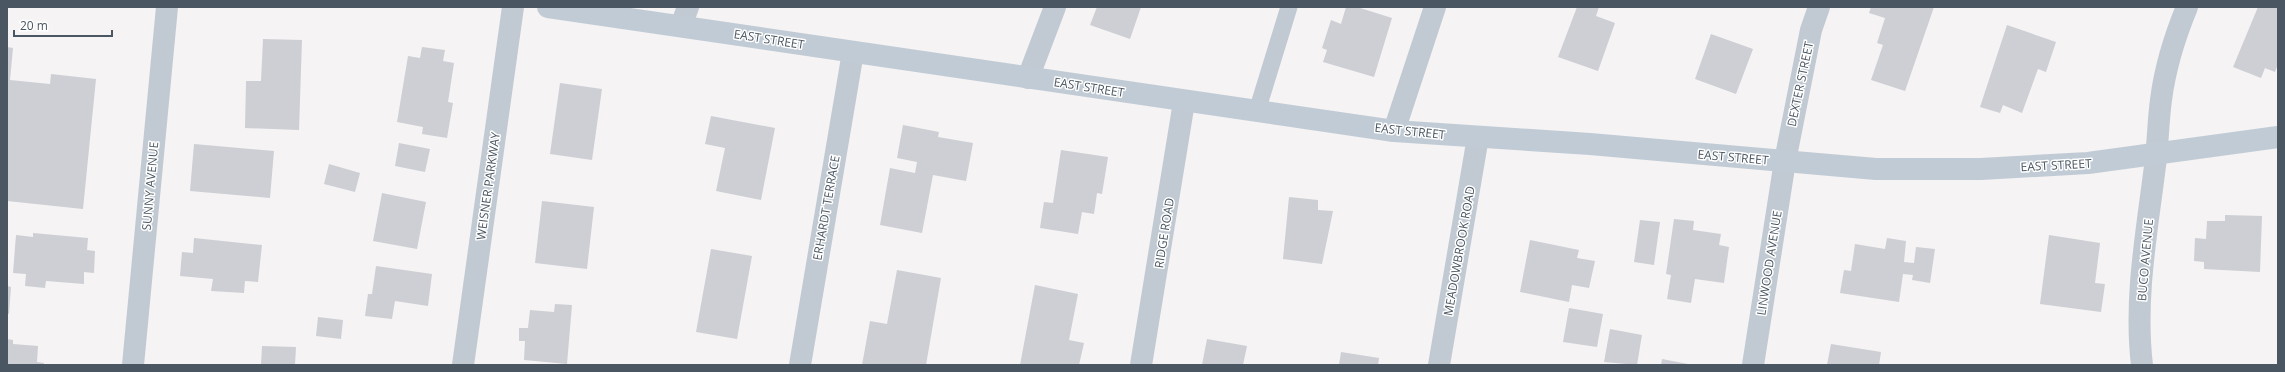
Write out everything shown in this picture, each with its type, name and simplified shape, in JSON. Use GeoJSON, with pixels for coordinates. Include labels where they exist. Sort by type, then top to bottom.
{"type":"FeatureCollection","features":[{"type":"Feature","properties":{"kind":"main road","name":"EAST STREET"},"geometry":{"type":"LineString","coordinates":[[548,7],[684,17],[853,52],[1184,102],[1394,131],[1876,169],[1981,169],[2088,163],[2157,155],[2278,137]]}},
{"type":"Feature","properties":{"kind":"street","name":"SUNNY AVENUE"},"geometry":{"type":"LineString","coordinates":[[133,365],[167,7]]}},
{"type":"Feature","properties":{"kind":"street","name":"WEISNER PARKWAY"},"geometry":{"type":"LineString","coordinates":[[463,365],[513,7]]}},
{"type":"Feature","properties":{"kind":"street"},"geometry":{"type":"LineString","coordinates":[[1028,78],[1055,7]]}},
{"type":"Feature","properties":{"kind":"street"},"geometry":{"type":"LineString","coordinates":[[1394,131],[1435,7]]}},
{"type":"Feature","properties":{"kind":"street","name":"DEXTER STREET"},"geometry":{"type":"LineString","coordinates":[[1785,161],[1811,30],[1819,7]]}},
{"type":"Feature","properties":{"kind":"street","name":"BUCO AVENUE"},"geometry":{"type":"LineString","coordinates":[[2142,365],[2140,321],[2142,267],[2157,155],[2161,99],[2176,34],[2187,7]]}},
{"type":"Feature","properties":{"kind":"street","name":"ERHARDT TERRACE"},"geometry":{"type":"LineString","coordinates":[[800,365],[853,52]]}},
{"type":"Feature","properties":{"kind":"street","name":"RIDGE ROAD"},"geometry":{"type":"LineString","coordinates":[[1141,365],[1184,102]]}},
{"type":"Feature","properties":{"kind":"street","name":"MEADOWBROOK ROAD"},"geometry":{"type":"LineString","coordinates":[[1439,365],[1478,137]]}},
{"type":"Feature","properties":{"kind":"street","name":"LINWOOD AVENUE"},"geometry":{"type":"LineString","coordinates":[[1753,365],[1785,161]]}},
{"type":"Feature","properties":{"kind":"lane"},"geometry":{"type":"LineString","coordinates":[[1257,112],[1289,7]]}},
{"type":"Feature","properties":{"kind":"building"},"geometry":{"type":"Polygon","coordinates":[[[1097,7],[1141,7],[1130,39],[1090,25],[1097,7]]]}},
{"type":"Feature","properties":{"kind":"building"},"geometry":{"type":"Polygon","coordinates":[[[1346,7],[1357,7],[1392,18],[1374,77],[1323,62],[1327,50],[1322,48],[1331,20],[1341,24],[1346,7]]]}},
{"type":"Feature","properties":{"kind":"building"},"geometry":{"type":"Polygon","coordinates":[[[1577,7],[1599,7],[1596,16],[1615,23],[1598,71],[1558,57],[1577,7]]]}},
{"type":"Feature","properties":{"kind":"building"},"geometry":{"type":"Polygon","coordinates":[[[1871,7],[1934,7],[1905,91],[1871,80],[1883,45],[1877,43],[1885,18],[1869,13],[1871,7]]]}},
{"type":"Feature","properties":{"kind":"building"},"geometry":{"type":"Polygon","coordinates":[[[2258,7],[2278,7],[2278,64],[2275,72],[2265,68],[2261,78],[2233,67],[2258,7]]]}},
{"type":"Feature","properties":{"kind":"building"},"geometry":{"type":"Polygon","coordinates":[[[2007,25],[2056,42],[2046,72],[2038,69],[2022,113],[2003,105],[2000,113],[1980,107],[2007,25]]]}},
{"type":"Feature","properties":{"kind":"building"},"geometry":{"type":"Polygon","coordinates":[[[1711,34],[1753,49],[1736,94],[1695,79],[1711,34]]]}},
{"type":"Feature","properties":{"kind":"building"},"geometry":{"type":"Polygon","coordinates":[[[263,39],[302,40],[299,130],[245,128],[246,81],[261,81],[263,39]]]}},
{"type":"Feature","properties":{"kind":"building"},"geometry":{"type":"Polygon","coordinates":[[[7,47],[13,48],[10,80],[50,84],[51,74],[96,79],[83,209],[7,201],[7,47]]]}},
{"type":"Feature","properties":{"kind":"building"},"geometry":{"type":"Polygon","coordinates":[[[422,47],[445,50],[443,61],[454,63],[448,102],[453,103],[447,138],[422,134],[423,127],[397,122],[408,56],[420,58],[422,47]]]}},
{"type":"Feature","properties":{"kind":"building"},"geometry":{"type":"Polygon","coordinates":[[[560,83],[602,89],[592,160],[550,154],[560,83]]]}},
{"type":"Feature","properties":{"kind":"building"},"geometry":{"type":"Polygon","coordinates":[[[711,116],[775,128],[761,200],[716,191],[725,148],[705,144],[711,116]]]}},
{"type":"Feature","properties":{"kind":"building"},"geometry":{"type":"Polygon","coordinates":[[[903,125],[939,132],[938,137],[973,143],[966,181],[933,175],[922,233],[880,225],[890,168],[915,173],[917,162],[897,158],[903,125]]]}},
{"type":"Feature","properties":{"kind":"building"},"geometry":{"type":"Polygon","coordinates":[[[399,143],[430,149],[425,172],[395,166],[399,143]]]}},
{"type":"Feature","properties":{"kind":"building"},"geometry":{"type":"Polygon","coordinates":[[[194,144],[274,151],[270,198],[190,191],[194,144]]]}},
{"type":"Feature","properties":{"kind":"building"},"geometry":{"type":"Polygon","coordinates":[[[1061,150],[1108,157],[1102,194],[1097,193],[1094,214],[1082,212],[1078,234],[1040,228],[1044,202],[1053,203],[1061,150]]]}},
{"type":"Feature","properties":{"kind":"building"},"geometry":{"type":"Polygon","coordinates":[[[329,164],[360,173],[355,192],[324,184],[329,164]]]}},
{"type":"Feature","properties":{"kind":"building"},"geometry":{"type":"Polygon","coordinates":[[[382,193],[426,202],[417,249],[373,241],[382,193]]]}},
{"type":"Feature","properties":{"kind":"building"},"geometry":{"type":"Polygon","coordinates":[[[1289,197],[1318,200],[1318,210],[1333,211],[1322,264],[1283,259],[1289,197]]]}},
{"type":"Feature","properties":{"kind":"building"},"geometry":{"type":"Polygon","coordinates":[[[542,201],[594,207],[587,269],[535,263],[542,201]]]}},
{"type":"Feature","properties":{"kind":"building"},"geometry":{"type":"Polygon","coordinates":[[[2225,215],[2262,216],[2260,272],[2204,269],[2204,262],[2194,261],[2195,238],[2206,239],[2207,221],[2225,221],[2225,215]]]}},
{"type":"Feature","properties":{"kind":"building"},"geometry":{"type":"Polygon","coordinates":[[[1674,219],[1694,221],[1693,230],[1721,234],[1719,245],[1729,247],[1724,283],[1695,279],[1691,303],[1667,299],[1671,275],[1666,274],[1674,219]]]}},
{"type":"Feature","properties":{"kind":"building"},"geometry":{"type":"Polygon","coordinates":[[[1640,220],[1660,222],[1654,265],[1634,262],[1640,220]]]}},
{"type":"Feature","properties":{"kind":"building"},"geometry":{"type":"Polygon","coordinates":[[[33,233],[88,238],[87,250],[95,251],[94,273],[84,272],[84,284],[46,281],[45,288],[25,286],[26,274],[13,273],[16,235],[33,237],[33,233]]]}},
{"type":"Feature","properties":{"kind":"building"},"geometry":{"type":"Polygon","coordinates":[[[2049,235],[2100,243],[2095,283],[2105,284],[2101,312],[2040,304],[2049,235]]]}},
{"type":"Feature","properties":{"kind":"building"},"geometry":{"type":"Polygon","coordinates":[[[194,238],[262,245],[258,282],[245,281],[244,293],[211,291],[213,279],[180,276],[182,252],[193,253],[194,238]]]}},
{"type":"Feature","properties":{"kind":"building"},"geometry":{"type":"Polygon","coordinates":[[[1887,238],[1906,241],[1904,262],[1914,263],[1916,247],[1935,249],[1930,283],[1912,280],[1913,275],[1903,274],[1899,302],[1840,293],[1844,270],[1851,271],[1855,244],[1885,249],[1887,238]]]}},
{"type":"Feature","properties":{"kind":"building"},"geometry":{"type":"Polygon","coordinates":[[[1530,240],[1579,250],[1577,258],[1595,261],[1589,288],[1572,285],[1569,302],[1520,292],[1530,240]]]}},
{"type":"Feature","properties":{"kind":"building"},"geometry":{"type":"Polygon","coordinates":[[[711,249],[752,256],[737,339],[696,332],[711,249]]]}},
{"type":"Feature","properties":{"kind":"building"},"geometry":{"type":"Polygon","coordinates":[[[376,266],[432,274],[428,306],[395,301],[392,319],[365,316],[368,294],[372,294],[376,266]]]}},
{"type":"Feature","properties":{"kind":"building"},"geometry":{"type":"Polygon","coordinates":[[[897,270],[941,278],[926,365],[862,365],[870,321],[887,324],[897,270]]]}},
{"type":"Feature","properties":{"kind":"building"},"geometry":{"type":"Polygon","coordinates":[[[1035,285],[1078,294],[1069,340],[1084,343],[1079,365],[1020,365],[1035,285]]]}},
{"type":"Feature","properties":{"kind":"building"},"geometry":{"type":"Polygon","coordinates":[[[7,286],[11,287],[9,314],[7,313],[7,286]]]}},
{"type":"Feature","properties":{"kind":"building"},"geometry":{"type":"Polygon","coordinates":[[[555,304],[572,305],[567,364],[524,360],[525,341],[519,341],[519,328],[528,328],[530,310],[554,312],[555,304]]]}},
{"type":"Feature","properties":{"kind":"building"},"geometry":{"type":"Polygon","coordinates":[[[1569,308],[1603,314],[1597,347],[1563,342],[1569,308]]]}},
{"type":"Feature","properties":{"kind":"building"},"geometry":{"type":"Polygon","coordinates":[[[318,317],[343,320],[341,339],[316,336],[318,317]]]}},
{"type":"Feature","properties":{"kind":"building"},"geometry":{"type":"Polygon","coordinates":[[[1610,329],[1642,335],[1637,365],[1604,362],[1610,329]]]}},
{"type":"Feature","properties":{"kind":"building"},"geometry":{"type":"Polygon","coordinates":[[[7,339],[13,340],[13,344],[38,346],[37,362],[44,363],[44,365],[7,365],[7,339]]]}},
{"type":"Feature","properties":{"kind":"building"},"geometry":{"type":"Polygon","coordinates":[[[1207,339],[1247,346],[1243,365],[1202,365],[1207,339]]]}},
{"type":"Feature","properties":{"kind":"building"},"geometry":{"type":"Polygon","coordinates":[[[1831,344],[1881,352],[1879,365],[1827,365],[1831,344]]]}},
{"type":"Feature","properties":{"kind":"building"},"geometry":{"type":"Polygon","coordinates":[[[262,346],[296,347],[295,365],[261,365],[262,346]]]}},
{"type":"Feature","properties":{"kind":"building"},"geometry":{"type":"Polygon","coordinates":[[[1341,352],[1379,358],[1378,365],[1339,365],[1341,352]]]}},
{"type":"Feature","properties":{"kind":"building"},"geometry":{"type":"Polygon","coordinates":[[[1662,359],[1688,364],[1688,365],[1661,365],[1662,359]]]}}]}
